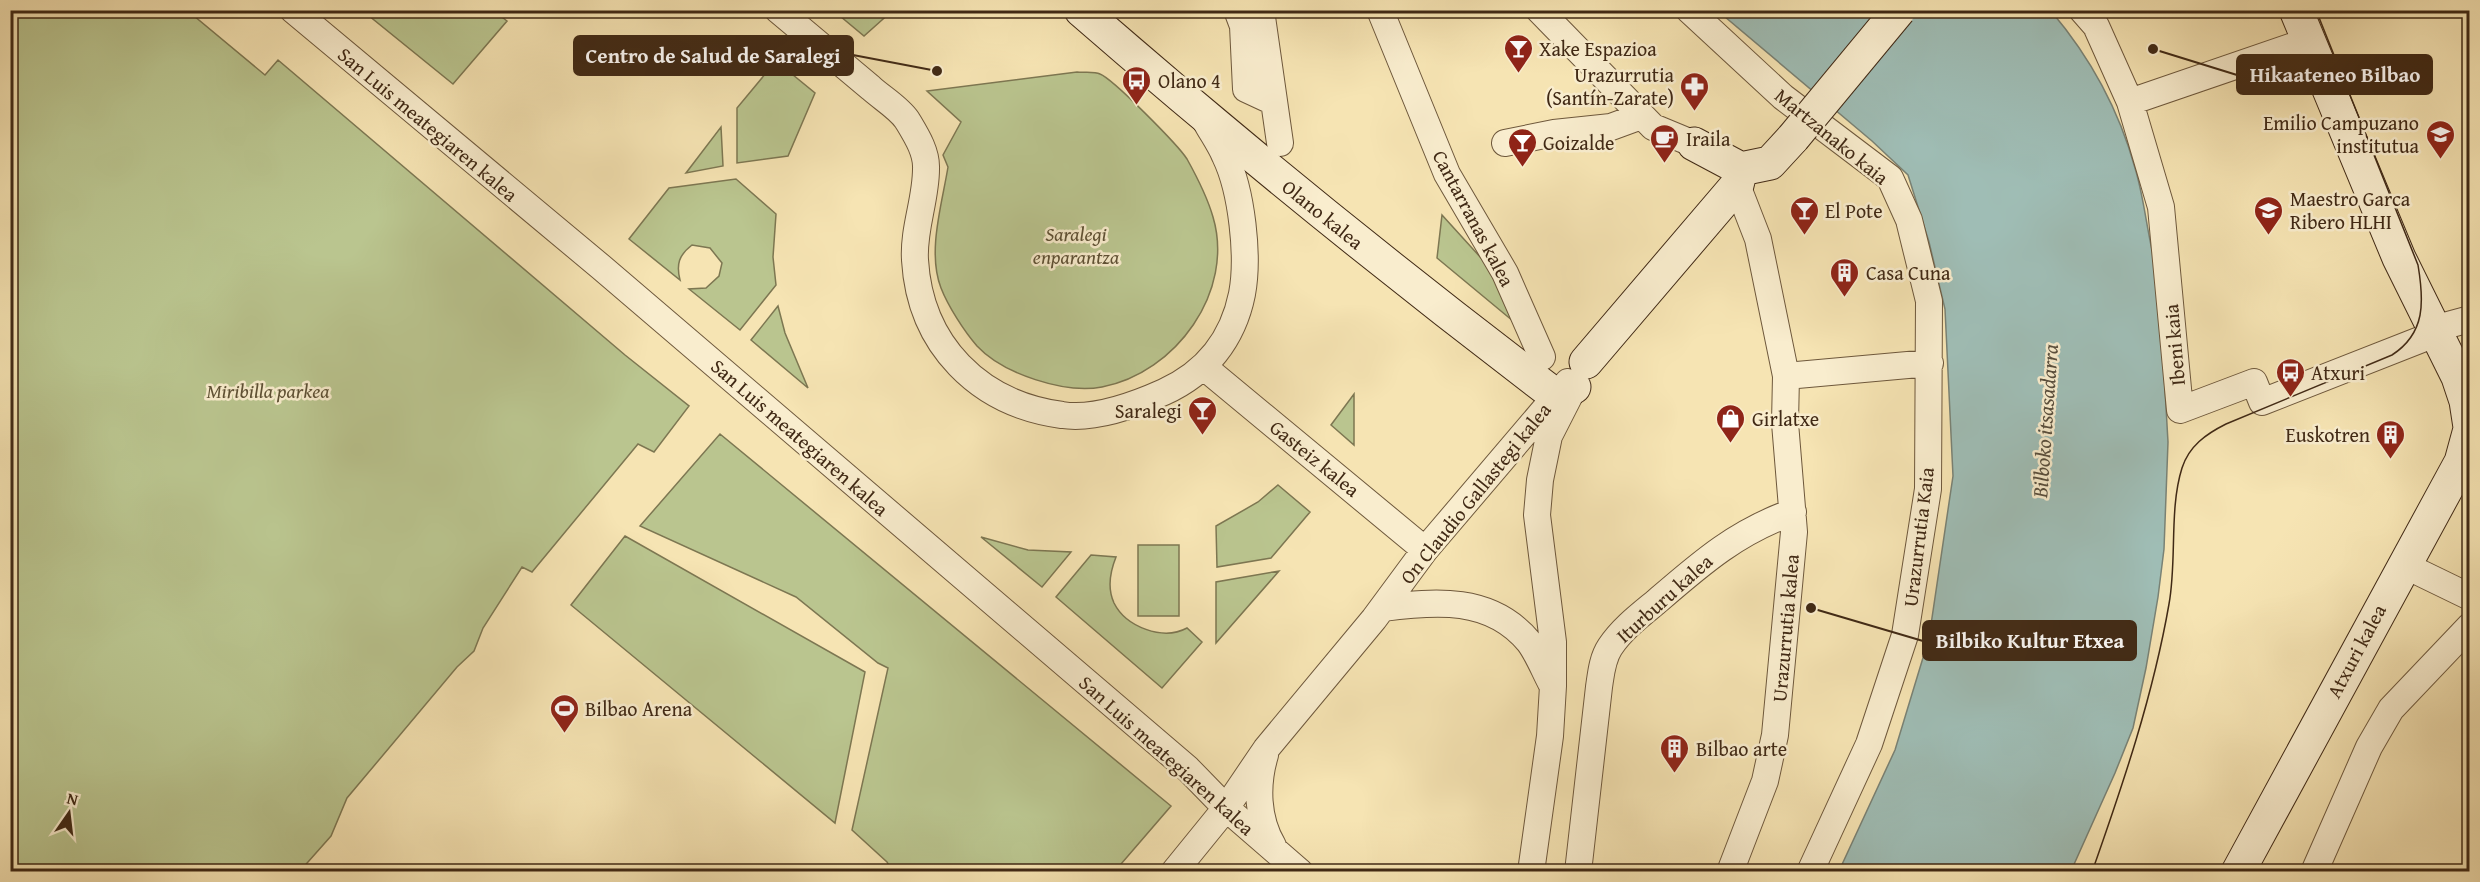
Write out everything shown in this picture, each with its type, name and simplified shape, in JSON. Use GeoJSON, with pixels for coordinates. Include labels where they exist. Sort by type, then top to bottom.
{"type":"FeatureCollection","features":[{"type":"Feature","properties":{"kind":"street","name":"San Luis meategiaren kalea"},"geometry":{"type":"LineString","coordinates":[[293,10],[601,267],[1188,769],[1226,808],[1300,872]]}},
{"type":"Feature","properties":{"kind":"street"},"geometry":{"type":"LineString","coordinates":[[778,10],[905,117],[923,149],[927,169],[918,214],[915,260],[919,287],[927,315],[943,348],[974,380],[998,397],[1063,416],[1126,409],[1173,388],[1204,367],[1227,340],[1237,317],[1246,275],[1244,223],[1226,158],[1201,114]]}},
{"type":"Feature","properties":{"kind":"street","name":"Olano kalea"},"geometry":{"type":"LineString","coordinates":[[1081,10],[1201,114],[1443,311],[1572,381]]}},
{"type":"Feature","properties":{"kind":"street"},"geometry":{"type":"LineString","coordinates":[[1237,10],[1244,26],[1246,89],[1274,102]]}},
{"type":"Feature","properties":{"kind":"street"},"geometry":{"type":"LineString","coordinates":[[1261,10],[1280,143]]}},
{"type":"Feature","properties":{"kind":"street","name":"Cantarranas kalea"},"geometry":{"type":"LineString","coordinates":[[1380,10],[1447,174],[1505,273],[1542,357]]}},
{"type":"Feature","properties":{"kind":"street"},"geometry":{"type":"LineString","coordinates":[[1539,10],[1653,127],[1694,144],[1739,177],[1770,163],[1899,10]]}},
{"type":"Feature","properties":{"kind":"street","name":"Martzanako kaia"},"geometry":{"type":"LineString","coordinates":[[1689,10],[1783,97],[1890,178],[1909,220],[1929,302],[1930,363]]}},
{"type":"Feature","properties":{"kind":"street","name":"Ibeni kaia"},"geometry":{"type":"LineString","coordinates":[[2082,10],[2096,26],[2130,102],[2161,207],[2180,410],[2254,382],[2262,402],[2434,332]]}},
{"type":"Feature","properties":{"kind":"street","name":"Atxuri kalea"},"geometry":{"type":"LineString","coordinates":[[2238,872],[2461,462],[2469,428],[2466,401],[2460,385],[2399,258],[2296,10]]}},
{"type":"Feature","properties":{"kind":"street"},"geometry":{"type":"LineString","coordinates":[[2130,102],[2308,41]]}},
{"type":"Feature","properties":{"kind":"street"},"geometry":{"type":"LineString","coordinates":[[1505,143],[1554,132],[1611,127],[1641,116]]}},
{"type":"Feature","properties":{"kind":"street","name":"On Claudio Gallastegi kalea"},"geometry":{"type":"LineString","coordinates":[[1174,872],[1226,808],[1266,748],[1383,608],[1425,550],[1572,381],[1739,177]]}},
{"type":"Feature","properties":{"kind":"street","name":"Urazurrutia kalea"},"geometry":{"type":"LineString","coordinates":[[1730,872],[1765,782],[1775,735],[1794,531],[1785,423],[1786,376],[1758,239],[1739,177]]}},
{"type":"Feature","properties":{"kind":"street"},"geometry":{"type":"LineString","coordinates":[[2434,332],[2469,319]]}},
{"type":"Feature","properties":{"kind":"street"},"geometry":{"type":"LineString","coordinates":[[1786,376],[1930,363]]}},
{"type":"Feature","properties":{"kind":"street","name":"Urazurrutia Kaia"},"geometry":{"type":"LineString","coordinates":[[1810,872],[1869,744],[1905,635],[1928,489],[1930,363]]}},
{"type":"Feature","properties":{"kind":"street","name":"Gasteiz kalea"},"geometry":{"type":"LineString","coordinates":[[1204,367],[1425,550]]}},
{"type":"Feature","properties":{"kind":"street"},"geometry":{"type":"LineString","coordinates":[[1531,872],[1550,736],[1553,686],[1553,642],[1538,515],[1549,435],[1572,381]]}},
{"type":"Feature","properties":{"kind":"street","name":"Iturburu kalea"},"geometry":{"type":"LineString","coordinates":[[1578,872],[1602,664],[1609,648],[1628,626],[1694,567],[1729,542],[1767,521],[1793,512]]}},
{"type":"Feature","properties":{"kind":"street"},"geometry":{"type":"LineString","coordinates":[[2404,565],[2469,597]]}},
{"type":"Feature","properties":{"kind":"street"},"geometry":{"type":"LineString","coordinates":[[1383,608],[1432,601],[1468,605],[1498,617],[1528,642],[1553,686]]}},
{"type":"Feature","properties":{"kind":"street"},"geometry":{"type":"LineString","coordinates":[[2314,872],[2369,747],[2391,709],[2469,626]]}},
{"type":"Feature","properties":{"kind":"street"},"geometry":{"type":"LineString","coordinates":[[1266,748],[1260,772],[1262,828],[1277,852]]}},
{"type":"Feature","properties":{"kind":"green space","name":"Miribilla parkea"},"geometry":{"type":"Polygon","coordinates":[[[10,11],[188,11],[265,75],[278,60],[625,355],[689,406],[654,452],[638,444],[532,572],[522,567],[483,628],[474,651],[457,667],[347,798],[331,836],[300,871],[11,871],[10,11]]]}},
{"type":"Feature","properties":{"kind":"green space"},"geometry":{"type":"Polygon","coordinates":[[[363,11],[494,11],[507,21],[453,84],[363,11]]]}},
{"type":"Feature","properties":{"kind":"green space"},"geometry":{"type":"Polygon","coordinates":[[[834,11],[892,11],[864,36],[834,11]]]}},
{"type":"Feature","properties":{"kind":"green space"},"geometry":{"type":"Polygon","coordinates":[[[776,61],[815,93],[788,156],[737,163],[737,108],[776,61]]]}},
{"type":"Feature","properties":{"kind":"green space","name":"Saralegi enparantza"},"geometry":{"type":"Polygon","coordinates":[[[1077,72],[1098,73],[1118,87],[1187,159],[1208,202],[1218,245],[1215,273],[1207,300],[1194,324],[1175,347],[1154,365],[1129,379],[1102,387],[1087,388],[1035,380],[1002,365],[977,346],[948,303],[937,274],[935,244],[948,167],[943,155],[961,122],[927,91],[1077,72]]]}},
{"type":"Feature","properties":{"kind":"green space"},"geometry":{"type":"Polygon","coordinates":[[[721,127],[723,166],[686,173],[721,127]]]}},
{"type":"Feature","properties":{"kind":"green space"},"geometry":{"type":"Polygon","coordinates":[[[736,179],[776,214],[773,257],[776,285],[740,330],[689,289],[706,288],[719,276],[722,263],[710,248],[692,245],[684,252],[678,269],[680,280],[629,239],[669,188],[736,179]]]}},
{"type":"Feature","properties":{"kind":"green space"},"geometry":{"type":"Polygon","coordinates":[[[1442,215],[1492,270],[1519,326],[1437,258],[1442,215]]]}},
{"type":"Feature","properties":{"kind":"green space"},"geometry":{"type":"Polygon","coordinates":[[[778,306],[785,333],[808,388],[751,340],[778,306]]]}},
{"type":"Feature","properties":{"kind":"green space"},"geometry":{"type":"Polygon","coordinates":[[[1354,394],[1354,445],[1331,425],[1354,394]]]}},
{"type":"Feature","properties":{"kind":"green space"},"geometry":{"type":"Polygon","coordinates":[[[720,434],[1171,806],[1115,871],[892,871],[887,862],[852,830],[888,668],[878,663],[796,597],[640,526],[720,434]]]}},
{"type":"Feature","properties":{"kind":"green space"},"geometry":{"type":"Polygon","coordinates":[[[1278,485],[1310,512],[1271,558],[1217,567],[1216,526],[1258,502],[1278,485]]]}},
{"type":"Feature","properties":{"kind":"green space"},"geometry":{"type":"Polygon","coordinates":[[[625,536],[865,672],[835,823],[571,605],[625,536]]]}},
{"type":"Feature","properties":{"kind":"green space"},"geometry":{"type":"Polygon","coordinates":[[[981,537],[1028,550],[1071,552],[1042,587],[981,537]]]}},
{"type":"Feature","properties":{"kind":"green space"},"geometry":{"type":"Polygon","coordinates":[[[1138,545],[1179,545],[1179,616],[1138,616],[1138,545]]]}},
{"type":"Feature","properties":{"kind":"green space"},"geometry":{"type":"Polygon","coordinates":[[[1091,555],[1116,557],[1111,574],[1111,592],[1114,603],[1127,619],[1136,625],[1157,632],[1177,632],[1187,628],[1202,642],[1162,688],[1056,597],[1091,555]]]}},
{"type":"Feature","properties":{"kind":"green space"},"geometry":{"type":"Polygon","coordinates":[[[1279,571],[1216,643],[1216,582],[1279,571]]]}},
{"type":"Feature","properties":{"kind":"water","name":"Bilboko itsasadarra"},"geometry":{"type":"Polygon","coordinates":[[[1718,11],[2051,11],[2078,47],[2102,85],[2121,125],[2138,178],[2152,250],[2157,250],[2168,442],[2164,549],[2146,668],[2133,728],[2071,871],[1839,871],[1895,750],[1929,638],[1953,476],[1945,309],[1929,242],[1908,175],[1872,141],[1718,11]]]}},
{"type":"Feature","properties":{"kind":"tram line"},"geometry":{"type":"LineString","coordinates":[[2092,872],[2126,773],[2155,672],[2169,604],[2178,484],[2189,453],[2205,437],[2226,424],[2392,355],[2411,337],[2420,315],[2421,291],[2418,265],[2316,10]]}},
{"type":"Feature","properties":{"kind":"place","name":"Hikaateneo Bilbao"},"geometry":{"type":"Point","coordinates":[2153,49]}},
{"type":"Feature","properties":{"kind":"place","name":"Centro de Salud de Saralegi"},"geometry":{"type":"Point","coordinates":[937,71]}},
{"type":"Feature","properties":{"kind":"place","name":"Xake Espazioa"},"geometry":{"type":"Point","coordinates":[1518,74]}},
{"type":"Feature","properties":{"kind":"place","name":"Olano 4"},"geometry":{"type":"Point","coordinates":[1137,106]}},
{"type":"Feature","properties":{"kind":"place","name":"Urazurrutia (Santín-Zarate)"},"geometry":{"type":"Point","coordinates":[1695,112]}},
{"type":"Feature","properties":{"kind":"place","name":"Emilio Campuzano institutua"},"geometry":{"type":"Point","coordinates":[2440,160]}},
{"type":"Feature","properties":{"kind":"place","name":"Iraila"},"geometry":{"type":"Point","coordinates":[1665,164]}},
{"type":"Feature","properties":{"kind":"place","name":"Goizalde"},"geometry":{"type":"Point","coordinates":[1522,168]}},
{"type":"Feature","properties":{"kind":"place","name":"El Pote"},"geometry":{"type":"Point","coordinates":[1804,236]}},
{"type":"Feature","properties":{"kind":"place","name":"Maestro Garca Ribero HLHI"},"geometry":{"type":"Point","coordinates":[2269,236]}},
{"type":"Feature","properties":{"kind":"place","name":"Casa Cuna"},"geometry":{"type":"Point","coordinates":[1845,298]}},
{"type":"Feature","properties":{"kind":"place","name":"Atxuri"},"geometry":{"type":"Point","coordinates":[2290,398]}},
{"type":"Feature","properties":{"kind":"place","name":"Saralegi"},"geometry":{"type":"Point","coordinates":[1203,436]}},
{"type":"Feature","properties":{"kind":"place","name":"Girlatxe"},"geometry":{"type":"Point","coordinates":[1731,444]}},
{"type":"Feature","properties":{"kind":"place","name":"Euskotren"},"geometry":{"type":"Point","coordinates":[2391,460]}},
{"type":"Feature","properties":{"kind":"place","name":"Bilbiko Kultur Etxea"},"geometry":{"type":"Point","coordinates":[1811,608]}},
{"type":"Feature","properties":{"kind":"place","name":"Bilbao Arena"},"geometry":{"type":"Point","coordinates":[564,734]}},
{"type":"Feature","properties":{"kind":"place","name":"Bilbao arte"},"geometry":{"type":"Point","coordinates":[1675,774]}}]}
